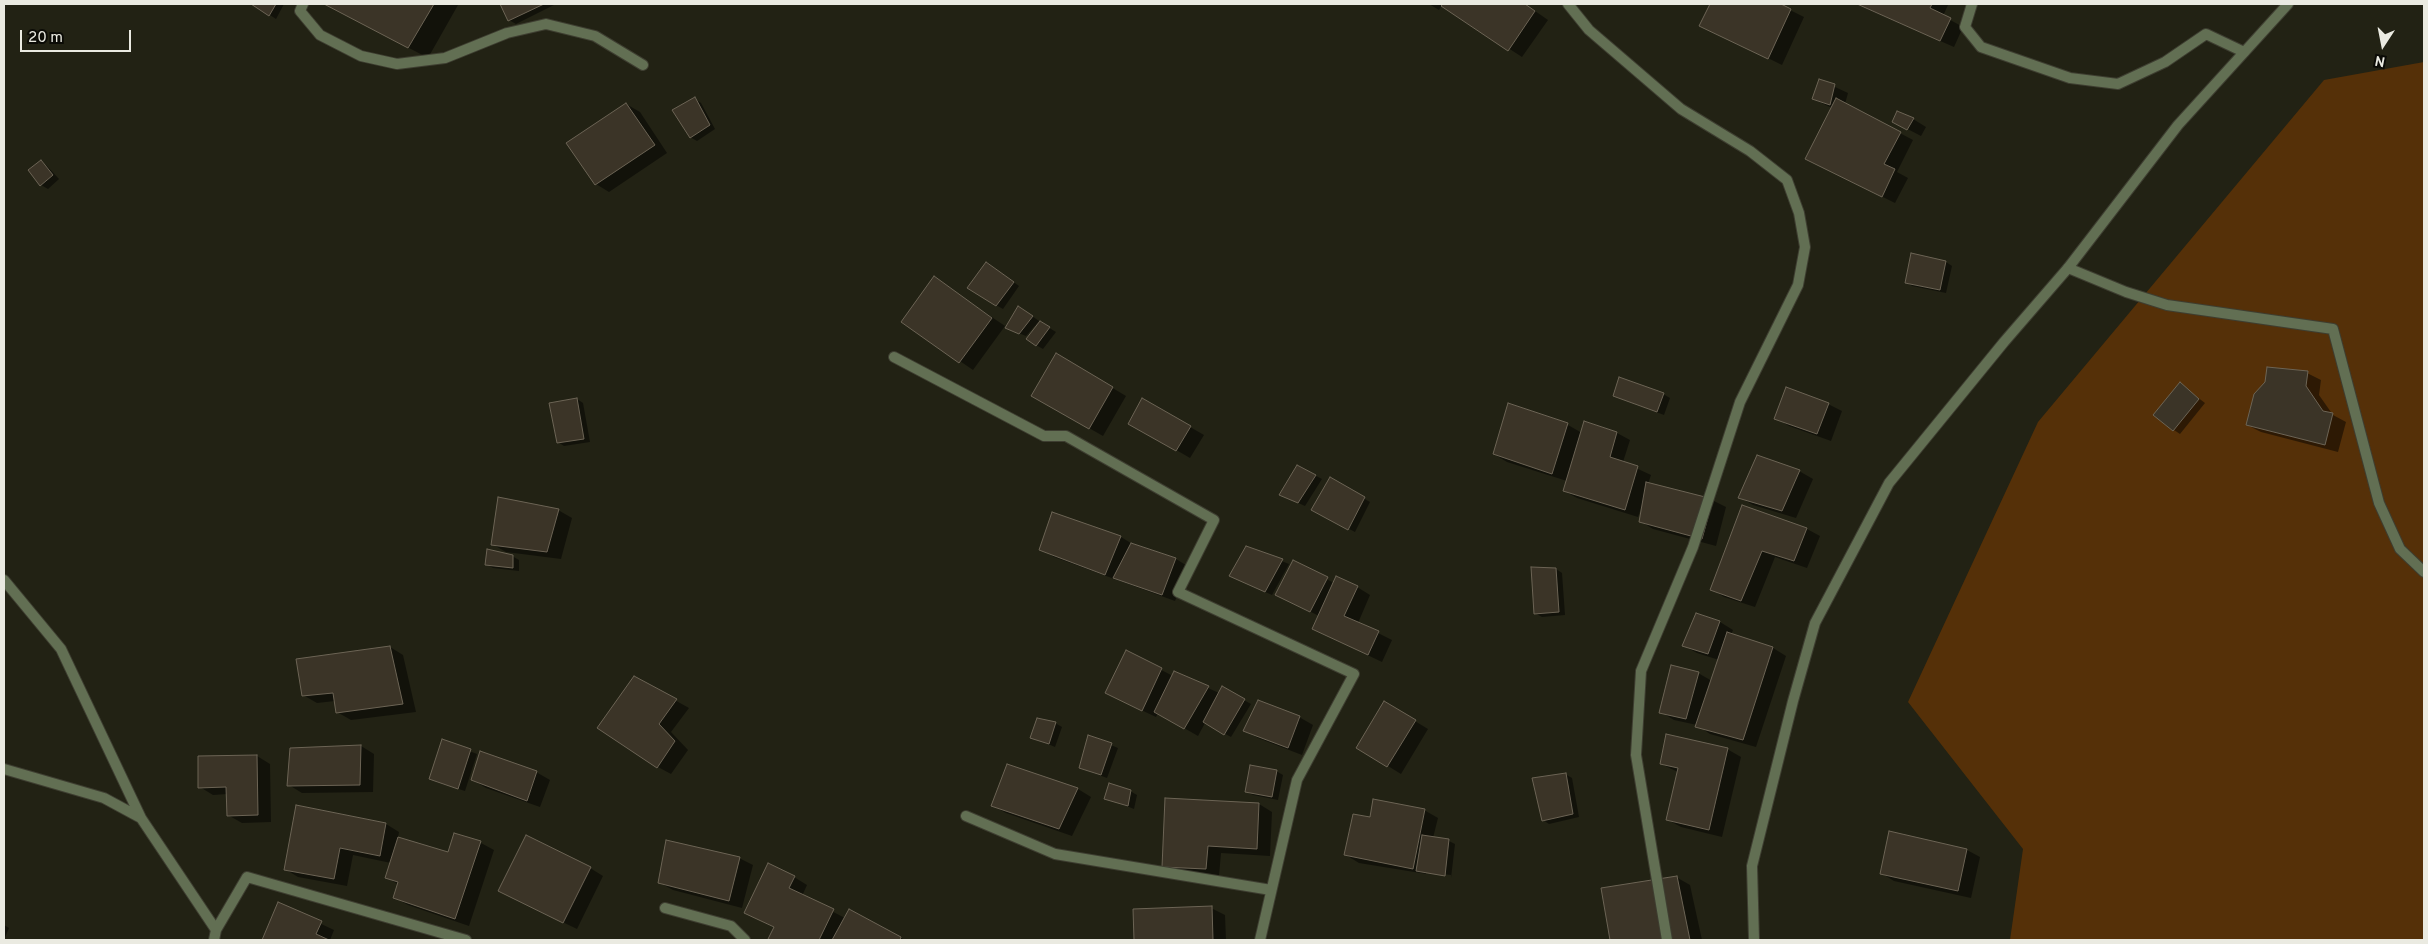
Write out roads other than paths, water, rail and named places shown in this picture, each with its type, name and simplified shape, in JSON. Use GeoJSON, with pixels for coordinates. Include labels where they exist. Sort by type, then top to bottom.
{"type":"FeatureCollection","features":[{"type":"Feature","properties":{"kind":"street"},"geometry":{"type":"LineString","coordinates":[[303,4],[300,11],[320,34],[361,56],[397,64],[445,58],[507,33],[546,24],[595,36],[643,65]]}},
{"type":"Feature","properties":{"kind":"street"},"geometry":{"type":"LineString","coordinates":[[1568,4],[1589,30],[1681,109],[1750,151],[1787,180],[1799,213],[1805,247],[1798,285],[1740,402],[1693,547],[1641,671],[1636,755],[1667,940]]}},
{"type":"Feature","properties":{"kind":"street"},"geometry":{"type":"LineString","coordinates":[[1972,4],[1965,27],[1981,47],[2070,78],[2118,84],[2165,62],[2206,34],[2244,52]]}},
{"type":"Feature","properties":{"kind":"street"},"geometry":{"type":"LineString","coordinates":[[1754,940],[1752,866],[1793,701],[1815,623],[1889,483],[2068,268],[2178,125],[2288,4]]}},
{"type":"Feature","properties":{"kind":"street"},"geometry":{"type":"LineString","coordinates":[[2068,268],[2126,292],[2167,304],[2333,329],[2380,503],[2400,549],[2424,572]]}},
{"type":"Feature","properties":{"kind":"street"},"geometry":{"type":"LineString","coordinates":[[894,357],[1044,436],[1066,436],[1214,520],[1178,592],[1354,674],[1297,780],[1260,940]]}},
{"type":"Feature","properties":{"kind":"street"},"geometry":{"type":"LineString","coordinates":[[4,580],[61,649],[141,818],[215,935],[247,877],[466,940]]}},
{"type":"Feature","properties":{"kind":"street"},"geometry":{"type":"LineString","coordinates":[[4,768],[104,798],[141,818]]}},
{"type":"Feature","properties":{"kind":"street"},"geometry":{"type":"LineString","coordinates":[[966,816],[1055,854],[1272,890]]}},
{"type":"Feature","properties":{"kind":"street"},"geometry":{"type":"LineString","coordinates":[[665,908],[732,926],[745,940]]}}]}
